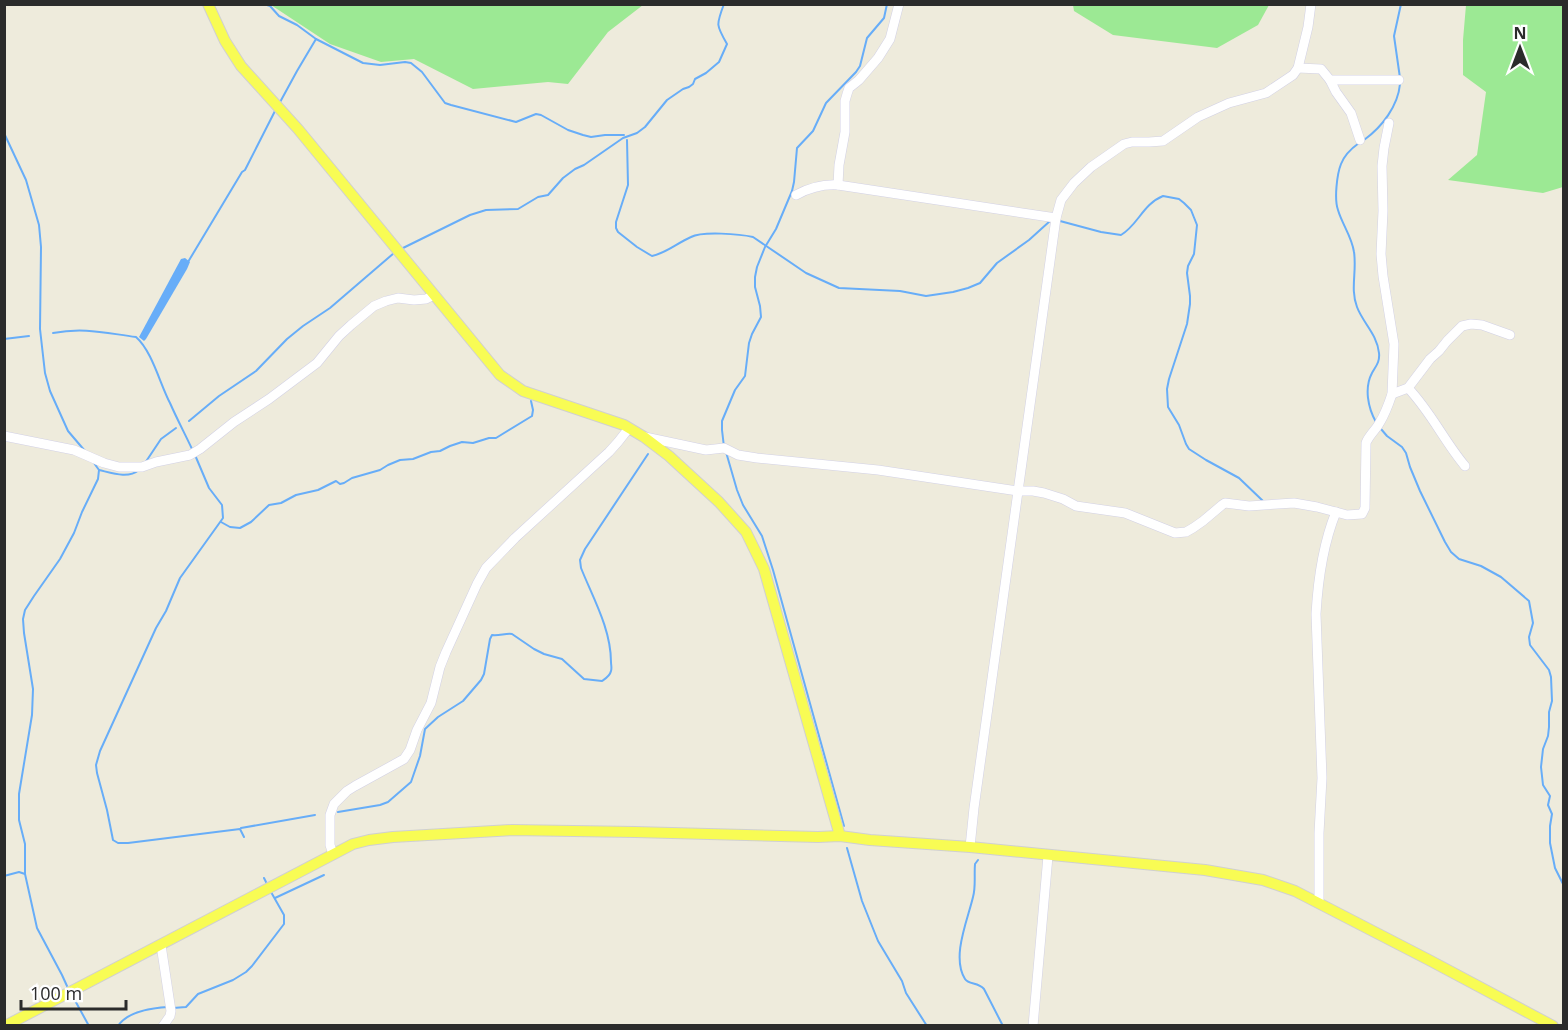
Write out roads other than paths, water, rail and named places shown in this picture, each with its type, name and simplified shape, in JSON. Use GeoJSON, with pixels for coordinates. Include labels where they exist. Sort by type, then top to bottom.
{"type":"FeatureCollection","features":[{"type":"Feature","properties":{"kind":"main road"},"geometry":{"type":"LineString","coordinates":[[208,4],[225,41],[241,66],[298,129],[500,375],[515,387],[531,395],[629,428],[644,437],[669,456],[719,502],[747,532],[764,569],[840,836]]}},
{"type":"Feature","properties":{"kind":"main road"},"geometry":{"type":"LineString","coordinates":[[5,1026],[346,846],[369,840],[485,831],[840,836],[1157,865],[1249,877],[1279,885],[1319,903],[1553,1026]]}},
{"type":"Feature","properties":{"kind":"street"},"geometry":{"type":"LineString","coordinates":[[970,847],[1056,218],[1061,200],[1083,174],[1124,144],[1163,141],[1190,122],[1218,108],[1266,93],[1293,75],[1298,68],[1311,4]]}},
{"type":"Feature","properties":{"kind":"street"},"geometry":{"type":"LineString","coordinates":[[838,185],[845,132],[845,101],[849,88],[859,80],[884,50],[890,39],[897,8]]}},
{"type":"Feature","properties":{"kind":"street"},"geometry":{"type":"LineString","coordinates":[[1298,68],[1321,69],[1351,113],[1360,140]]}},
{"type":"Feature","properties":{"kind":"street"},"geometry":{"type":"LineString","coordinates":[[1330,80],[1399,80]]}},
{"type":"Feature","properties":{"kind":"street"},"geometry":{"type":"LineString","coordinates":[[644,437],[706,450],[724,448],[738,455],[750,457],[878,470],[1044,493],[1076,506],[1125,513],[1175,533],[1186,532],[1225,503],[1249,506],[1294,503],[1356,516],[1362,514],[1364,512],[1367,439],[1377,425],[1392,394],[1394,344],[1381,254],[1382,166],[1389,123]]}},
{"type":"Feature","properties":{"kind":"street"},"geometry":{"type":"LineString","coordinates":[[796,195],[805,190],[829,184],[1056,218]]}},
{"type":"Feature","properties":{"kind":"street"},"geometry":{"type":"LineString","coordinates":[[4,436],[74,450],[119,467],[142,467],[190,455],[317,363],[339,336],[374,306],[398,298],[414,300],[434,296]]}},
{"type":"Feature","properties":{"kind":"street"},"geometry":{"type":"LineString","coordinates":[[1392,394],[1408,388],[1430,359],[1462,326],[1482,325],[1510,335]]}},
{"type":"Feature","properties":{"kind":"street"},"geometry":{"type":"LineString","coordinates":[[1408,388],[1422,402],[1450,448],[1465,466]]}},
{"type":"Feature","properties":{"kind":"street"},"geometry":{"type":"LineString","coordinates":[[333,854],[330,845],[330,816],[334,804],[347,791],[404,759],[410,750],[431,703],[443,659],[486,568],[515,538],[609,452],[629,428]]}},
{"type":"Feature","properties":{"kind":"street"},"geometry":{"type":"LineString","coordinates":[[1319,903],[1322,787],[1316,614],[1325,543],[1335,512]]}},
{"type":"Feature","properties":{"kind":"street"},"geometry":{"type":"LineString","coordinates":[[1033,1026],[1048,856]]}},
{"type":"Feature","properties":{"kind":"street"},"geometry":{"type":"LineString","coordinates":[[161,945],[171,1008],[170,1016],[163,1026]]}},
{"type":"Feature","properties":{"kind":"water"},"geometry":{"type":"Polygon","coordinates":[[[185,258],[190,262],[187,269],[144,341],[139,337],[181,259],[185,258]]]}},
{"type":"Feature","properties":{"kind":"waterway"},"geometry":{"type":"LineString","coordinates":[[264,4],[316,39],[363,63],[380,65],[411,63],[422,72],[445,103],[516,122],[536,114],[541,115],[568,130],[591,137],[624,135]]}},
{"type":"Feature","properties":{"kind":"waterway"},"geometry":{"type":"LineString","coordinates":[[403,248],[470,215],[486,210],[518,209],[538,197],[548,195],[563,178],[575,169],[623,138],[645,127],[667,100],[689,87],[695,79],[719,62],[727,44],[718,25],[724,4]]}},
{"type":"Feature","properties":{"kind":"waterway"},"geometry":{"type":"LineString","coordinates":[[724,447],[722,421],[735,390],[745,376],[749,343],[761,317],[755,287],[757,267],[792,191],[797,148],[813,131],[826,103],[860,66],[867,38],[884,18],[887,4]]}},
{"type":"Feature","properties":{"kind":"waterway"},"geometry":{"type":"LineString","coordinates":[[1400,78],[1394,36],[1401,4]]}},
{"type":"Feature","properties":{"kind":"waterway"},"geometry":{"type":"LineString","coordinates":[[279,104],[316,39]]}},
{"type":"Feature","properties":{"kind":"waterway"},"geometry":{"type":"LineString","coordinates":[[1364,140],[1388,115],[1396,100],[1400,84]]}},
{"type":"Feature","properties":{"kind":"waterway"},"geometry":{"type":"LineString","coordinates":[[188,262],[245,170],[276,109]]}},
{"type":"Feature","properties":{"kind":"waterway"},"geometry":{"type":"LineString","coordinates":[[4,133],[26,180],[39,225],[40,329],[45,373],[50,391],[68,431],[85,451]]}},
{"type":"Feature","properties":{"kind":"waterway"},"geometry":{"type":"LineString","coordinates":[[627,140],[628,185],[616,228],[637,247],[652,256],[696,235],[747,236],[753,237],[806,273],[839,288],[900,291],[926,296],[953,292],[980,283],[997,263],[1029,240],[1050,221]]}},
{"type":"Feature","properties":{"kind":"waterway"},"geometry":{"type":"LineString","coordinates":[[1359,143],[1348,152],[1341,164],[1336,200],[1354,252],[1355,300],[1378,346],[1378,361],[1368,385],[1369,404],[1376,422]]}},
{"type":"Feature","properties":{"kind":"waterway"},"geometry":{"type":"LineString","coordinates":[[1060,221],[1121,235],[1132,226],[1150,204],[1163,196],[1179,199],[1191,210],[1197,225],[1194,254],[1187,273],[1190,304],[1187,324],[1169,379],[1168,407],[1189,449],[1239,478],[1263,501]]}},
{"type":"Feature","properties":{"kind":"waterway"},"geometry":{"type":"LineString","coordinates":[[189,421],[219,396],[256,371],[287,339],[330,308],[394,253]]}},
{"type":"Feature","properties":{"kind":"waterway"},"geometry":{"type":"LineString","coordinates":[[53,333],[85,331],[136,337],[147,351],[192,449]]}},
{"type":"Feature","properties":{"kind":"waterway"},"geometry":{"type":"LineString","coordinates":[[4,339],[29,336]]}},
{"type":"Feature","properties":{"kind":"waterway"},"geometry":{"type":"LineString","coordinates":[[221,522],[230,527],[240,528],[251,522],[269,505],[281,503],[296,495],[318,490],[336,481],[340,484],[344,483],[400,460],[413,459],[462,442],[473,443],[496,438],[532,416],[531,401]]}},
{"type":"Feature","properties":{"kind":"waterway"},"geometry":{"type":"LineString","coordinates":[[145,463],[161,439],[176,428]]}},
{"type":"Feature","properties":{"kind":"waterway"},"geometry":{"type":"LineString","coordinates":[[1381,429],[1406,453],[1420,491],[1451,552],[1459,559],[1481,566],[1501,577],[1529,601],[1533,623],[1529,637],[1530,645],[1549,670],[1551,677],[1552,701],[1548,736],[1543,749],[1541,767],[1543,785],[1550,796],[1548,805],[1552,814],[1550,843],[1555,868],[1564,886]]}},
{"type":"Feature","properties":{"kind":"waterway"},"geometry":{"type":"LineString","coordinates":[[726,452],[737,490],[743,505],[762,536],[773,570],[844,826]]}},
{"type":"Feature","properties":{"kind":"waterway"},"geometry":{"type":"LineString","coordinates":[[338,812],[388,802],[411,782],[420,756],[425,729],[438,717],[463,701],[481,680],[492,635],[512,634],[534,649],[562,659],[584,679],[602,681],[609,676],[611,668],[608,638],[580,560],[648,454]]}},
{"type":"Feature","properties":{"kind":"waterway"},"geometry":{"type":"LineString","coordinates":[[195,455],[209,488],[222,505],[223,518],[180,578],[100,751],[96,765],[97,773],[113,840],[118,843],[240,829],[244,837]]}},
{"type":"Feature","properties":{"kind":"waterway"},"geometry":{"type":"LineString","coordinates":[[67,986],[37,928],[25,874],[25,844],[19,820],[19,794],[32,715],[33,689],[23,619],[25,610],[60,559],[74,533],[98,479],[99,470],[94,463]]}},
{"type":"Feature","properties":{"kind":"waterway"},"geometry":{"type":"LineString","coordinates":[[99,470],[125,475],[139,470]]}},
{"type":"Feature","properties":{"kind":"waterway"},"geometry":{"type":"LineString","coordinates":[[241,828],[315,815]]}},
{"type":"Feature","properties":{"kind":"waterway"},"geometry":{"type":"LineString","coordinates":[[847,848],[862,901],[878,941],[927,1026]]}},
{"type":"Feature","properties":{"kind":"waterway"},"geometry":{"type":"LineString","coordinates":[[978,860],[975,864],[974,893],[960,949],[961,970],[967,981],[984,989],[1003,1026]]}},
{"type":"Feature","properties":{"kind":"waterway"},"geometry":{"type":"LineString","coordinates":[[4,876],[19,872],[25,874]]}},
{"type":"Feature","properties":{"kind":"waterway"},"geometry":{"type":"LineString","coordinates":[[275,898],[324,875]]}},
{"type":"Feature","properties":{"kind":"waterway"},"geometry":{"type":"LineString","coordinates":[[264,878],[266,882]]}},
{"type":"Feature","properties":{"kind":"waterway"},"geometry":{"type":"LineString","coordinates":[[173,1008],[186,1007],[198,994],[233,980],[252,966],[284,924],[284,915],[271,892]]}},
{"type":"Feature","properties":{"kind":"waterway"},"geometry":{"type":"LineString","coordinates":[[72,995],[89,1026]]}},
{"type":"Feature","properties":{"kind":"waterway"},"geometry":{"type":"LineString","coordinates":[[118,1026],[134,1014],[168,1007]]}}]}
